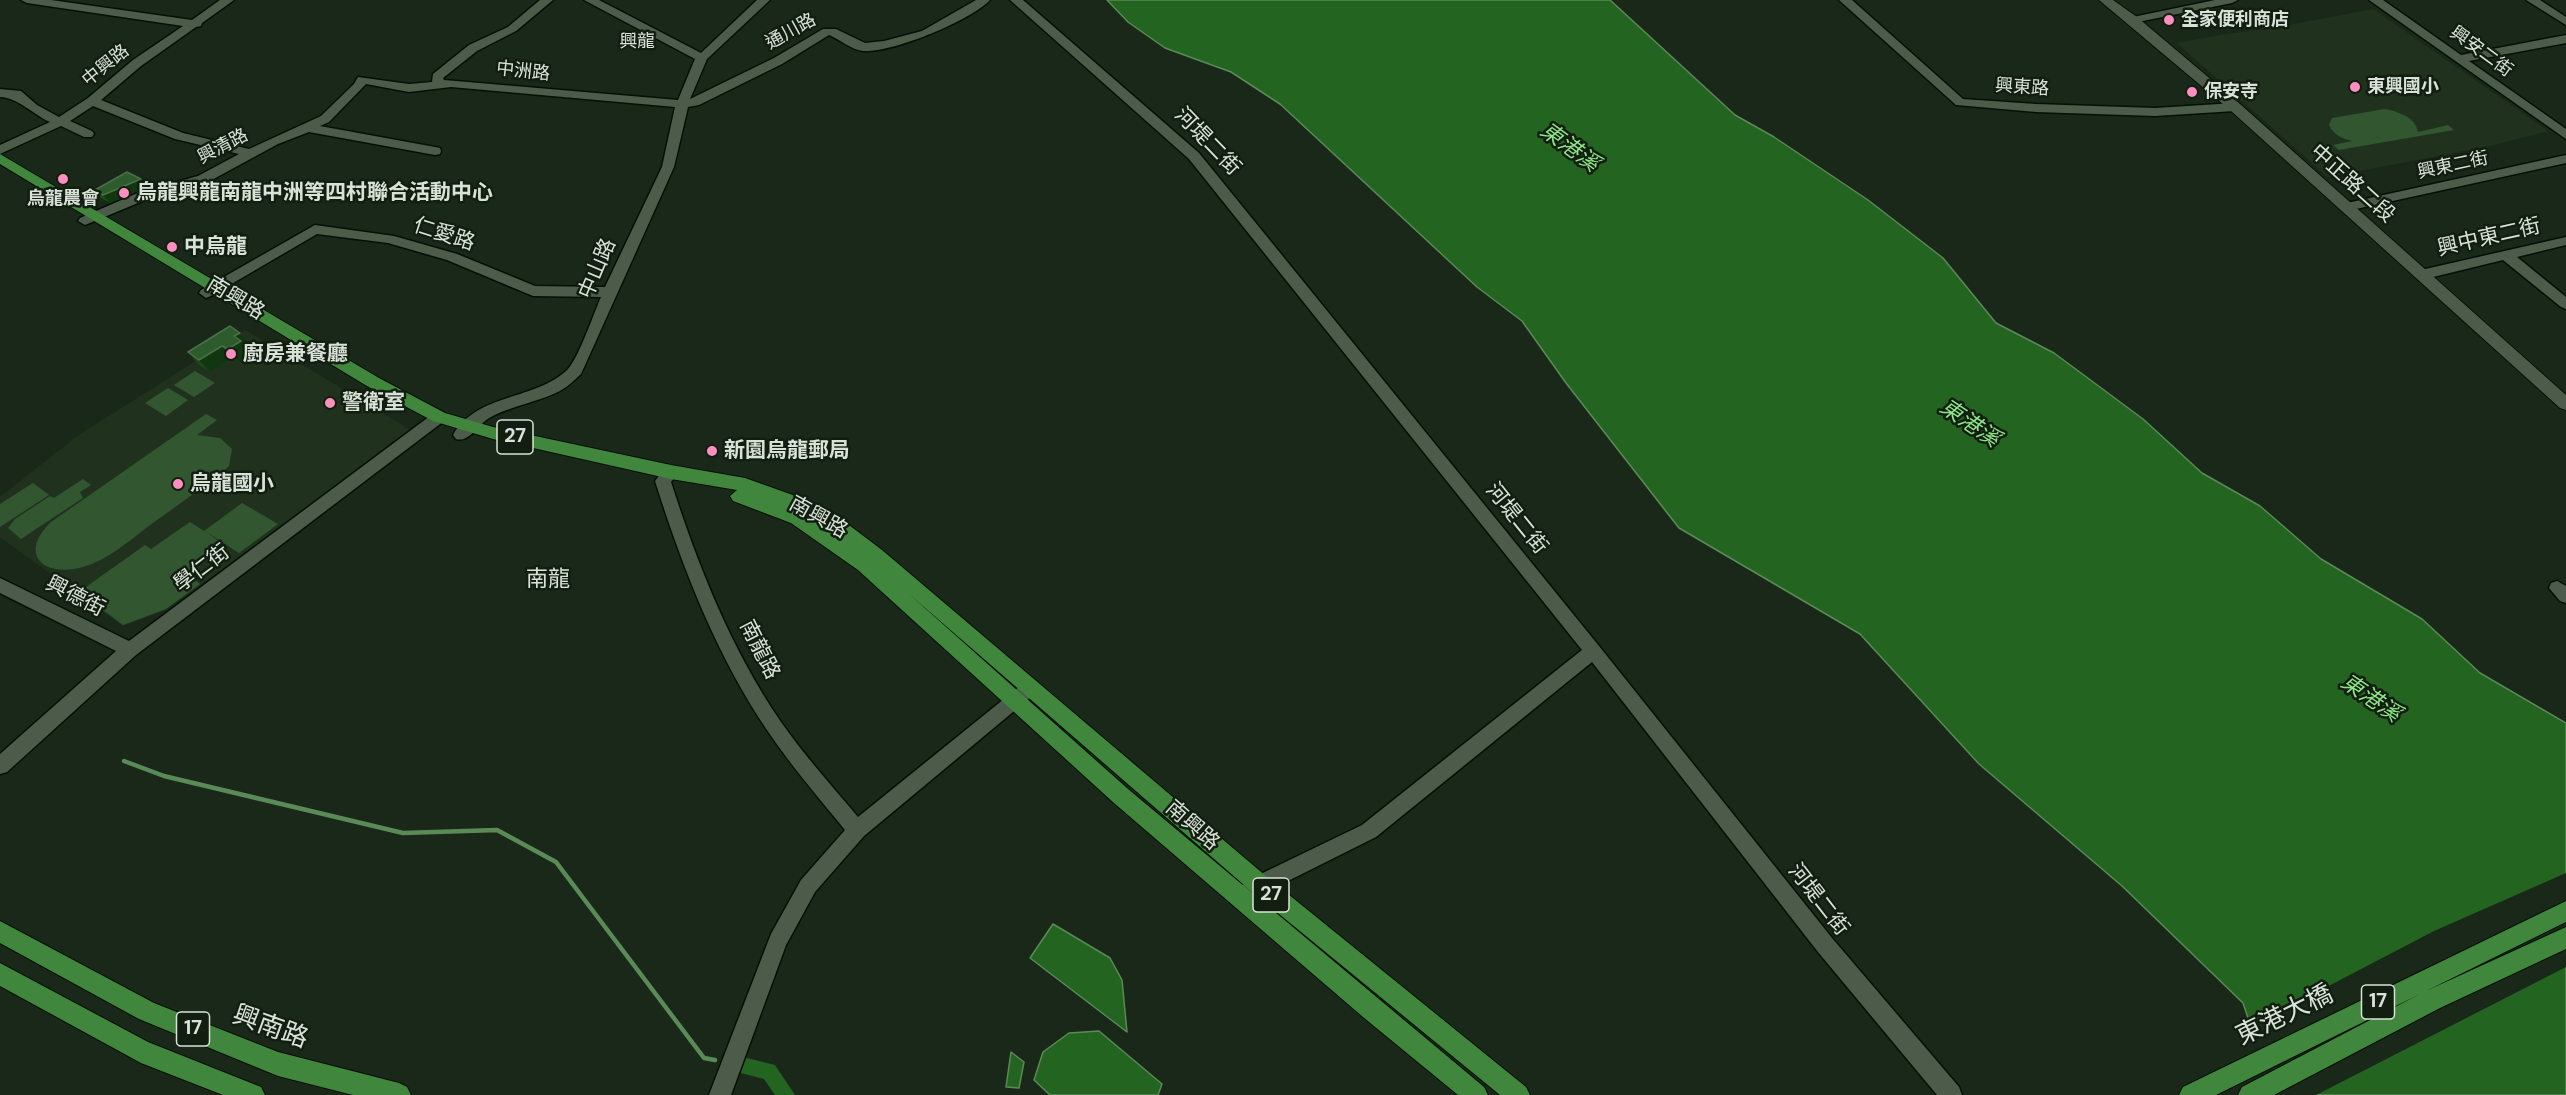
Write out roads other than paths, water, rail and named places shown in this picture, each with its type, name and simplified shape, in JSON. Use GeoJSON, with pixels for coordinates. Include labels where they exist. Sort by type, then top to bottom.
{"type":"FeatureCollection","features":[{"type":"Feature","properties":{"kind":"main road","name":"中正路二段"},"geometry":{"type":"LineString","coordinates":[[2105,0],[2133,20],[2235,107],[2566,404]]}},
{"type":"Feature","properties":{"kind":"main road","name":"南興路"},"geometry":{"type":"LineString","coordinates":[[0,158],[90,218],[210,291],[363,390],[433,421],[465,431],[667,476],[738,495],[797,518],[864,565],[1516,1094]]}},
{"type":"Feature","properties":{"kind":"main road","name":"南興路"},"geometry":{"type":"LineString","coordinates":[[0,170],[90,218]]}},
{"type":"Feature","properties":{"kind":"main road","name":"南興路"},"geometry":{"type":"LineString","coordinates":[[1023,694],[1237,896],[1476,1095]]}},
{"type":"Feature","properties":{"kind":"main road","name":"東港大橋"},"geometry":{"type":"LineString","coordinates":[[2191,1095],[2566,910]]}},
{"type":"Feature","properties":{"kind":"main road","name":"興南路"},"geometry":{"type":"LineString","coordinates":[[0,931],[158,1015],[278,1064],[399,1095]]}},
{"type":"Feature","properties":{"kind":"main road","name":"17"},"geometry":{"type":"LineString","coordinates":[[2250,1095],[2432,1000],[2566,938]]}},
{"type":"Feature","properties":{"kind":"main road","name":"17"},"geometry":{"type":"LineString","coordinates":[[0,974],[141,1051],[253,1095]]}},
{"type":"Feature","properties":{"kind":"street"},"geometry":{"type":"LineString","coordinates":[[27,0],[196,24]]}},
{"type":"Feature","properties":{"kind":"street","name":"中興路"},"geometry":{"type":"LineString","coordinates":[[0,150],[60,122],[92,100],[137,63],[228,0]]}},
{"type":"Feature","properties":{"kind":"street"},"geometry":{"type":"LineString","coordinates":[[439,84],[437,77],[473,48],[504,35],[547,0]]}},
{"type":"Feature","properties":{"kind":"street"},"geometry":{"type":"LineString","coordinates":[[590,0],[702,58]]}},
{"type":"Feature","properties":{"kind":"street","name":"中山路"},"geometry":{"type":"LineString","coordinates":[[465,431],[476,419],[497,407],[557,386],[576,369],[668,167],[682,104],[702,58],[764,0]]}},
{"type":"Feature","properties":{"kind":"street","name":"通川路"},"geometry":{"type":"LineString","coordinates":[[682,104],[694,102],[778,61],[827,31],[832,31],[863,47],[885,44],[926,33],[984,0]]}},
{"type":"Feature","properties":{"kind":"street","name":"河堤二街"},"geometry":{"type":"LineString","coordinates":[[1016,0],[1113,82],[1194,156],[1593,651],[1825,945],[1952,1095]]}},
{"type":"Feature","properties":{"kind":"street","name":"興東路"},"geometry":{"type":"LineString","coordinates":[[1845,0],[1960,102],[2036,108],[2155,112],[2235,107]]}},
{"type":"Feature","properties":{"kind":"street"},"geometry":{"type":"LineString","coordinates":[[2133,20],[2232,0]]}},
{"type":"Feature","properties":{"kind":"street","name":"興安二街"},"geometry":{"type":"LineString","coordinates":[[2375,0],[2566,135]]}},
{"type":"Feature","properties":{"kind":"street"},"geometry":{"type":"LineString","coordinates":[[2532,0],[2566,22]]}},
{"type":"Feature","properties":{"kind":"street"},"geometry":{"type":"LineString","coordinates":[[2461,59],[2566,39]]}},
{"type":"Feature","properties":{"kind":"street","name":"中洲路"},"geometry":{"type":"LineString","coordinates":[[362,80],[408,88],[451,83],[682,104]]}},
{"type":"Feature","properties":{"kind":"street","name":"興清路"},"geometry":{"type":"LineString","coordinates":[[90,218],[146,195],[203,179],[273,141],[308,128],[325,119],[359,86],[362,80]]}},
{"type":"Feature","properties":{"kind":"street"},"geometry":{"type":"LineString","coordinates":[[0,93],[17,94],[25,104],[60,122],[67,122],[88,134]]}},
{"type":"Feature","properties":{"kind":"street"},"geometry":{"type":"LineString","coordinates":[[92,100],[179,135],[251,153]]}},
{"type":"Feature","properties":{"kind":"street"},"geometry":{"type":"LineString","coordinates":[[308,128],[435,151]]}},
{"type":"Feature","properties":{"kind":"street","name":"興東二街"},"geometry":{"type":"LineString","coordinates":[[2347,207],[2566,159]]}},
{"type":"Feature","properties":{"kind":"street","name":"仁愛路"},"geometry":{"type":"LineString","coordinates":[[210,291],[315,229],[400,242],[452,257],[533,291],[611,292]]}},
{"type":"Feature","properties":{"kind":"street","name":"興中東二街"},"geometry":{"type":"LineString","coordinates":[[2421,275],[2566,241]]}},
{"type":"Feature","properties":{"kind":"street"},"geometry":{"type":"LineString","coordinates":[[2505,255],[2566,304]]}},
{"type":"Feature","properties":{"kind":"street","name":"學仁街"},"geometry":{"type":"LineString","coordinates":[[0,766],[130,650],[433,421]]}},
{"type":"Feature","properties":{"kind":"street","name":"南龍路"},"geometry":{"type":"LineString","coordinates":[[667,476],[674,516],[738,667],[765,713],[805,767],[857,830]]}},
{"type":"Feature","properties":{"kind":"street","name":"興德街"},"geometry":{"type":"LineString","coordinates":[[0,585],[130,650]]}},
{"type":"Feature","properties":{"kind":"street"},"geometry":{"type":"LineString","coordinates":[[1237,896],[1369,831],[1593,651]]}},
{"type":"Feature","properties":{"kind":"street"},"geometry":{"type":"LineString","coordinates":[[720,1095],[778,941],[808,886],[857,830],[1023,694]]}},
{"type":"Feature","properties":{"kind":"water","name":"東港溪"},"geometry":{"type":"Polygon","coordinates":[[[1107,0],[1610,0],[1735,115],[1774,137],[1868,200],[1943,258],[1996,323],[2054,353],[2143,419],[2202,473],[2260,506],[2321,559],[2422,619],[2480,673],[2566,723],[2566,1095],[2274,1095],[2243,1003],[2122,886],[1979,764],[1860,634],[1679,528],[1566,383],[1522,321],[1477,287],[1280,104],[1231,72],[1165,48],[1128,22],[1107,0]]]}},
{"type":"Feature","properties":{"kind":"water"},"geometry":{"type":"Polygon","coordinates":[[[1053,924],[1110,958],[1122,980],[1127,1032],[1030,958],[1053,924]]]}},
{"type":"Feature","properties":{"kind":"water"},"geometry":{"type":"Polygon","coordinates":[[[1099,1031],[1162,1084],[1158,1095],[1050,1095],[1034,1080],[1043,1052],[1069,1033],[1099,1031]]]}},
{"type":"Feature","properties":{"kind":"water"},"geometry":{"type":"Polygon","coordinates":[[[1011,1052],[1024,1062],[1019,1088],[1006,1087],[1011,1052]]]}},
{"type":"Feature","properties":{"kind":"waterway"},"geometry":{"type":"LineString","coordinates":[[115,740],[117,745]]}},
{"type":"Feature","properties":{"kind":"waterway"},"geometry":{"type":"LineString","coordinates":[[124,761],[164,776],[403,833],[497,830],[556,862],[704,1058],[715,1060]]}},
{"type":"Feature","properties":{"kind":"waterway"},"geometry":{"type":"LineString","coordinates":[[743,1066],[769,1071],[786,1095]]}},
{"type":"Feature","properties":{"kind":"place","name":"全家便利商店"},"geometry":{"type":"Point","coordinates":[2169,20]}},
{"type":"Feature","properties":{"kind":"place","name":"東興國小"},"geometry":{"type":"Point","coordinates":[2355,87]}},
{"type":"Feature","properties":{"kind":"place","name":"保安寺"},"geometry":{"type":"Point","coordinates":[2192,92]}},
{"type":"Feature","properties":{"kind":"place","name":"烏龍農會"},"geometry":{"type":"Point","coordinates":[63,179]}},
{"type":"Feature","properties":{"kind":"place","name":"烏龍興龍南龍中洲等四村聯合活動中心"},"geometry":{"type":"Point","coordinates":[124,193]}},
{"type":"Feature","properties":{"kind":"place","name":"中烏龍"},"geometry":{"type":"Point","coordinates":[172,247]}},
{"type":"Feature","properties":{"kind":"place","name":"廚房兼餐廳"},"geometry":{"type":"Point","coordinates":[231,354]}},
{"type":"Feature","properties":{"kind":"place","name":"警衛室"},"geometry":{"type":"Point","coordinates":[330,403]}},
{"type":"Feature","properties":{"kind":"place","name":"新園烏龍郵局"},"geometry":{"type":"Point","coordinates":[712,451]}},
{"type":"Feature","properties":{"kind":"place","name":"烏龍國小"},"geometry":{"type":"Point","coordinates":[178,484]}},
{"type":"Feature","properties":{"kind":"district","name":"興龍"},"geometry":{"type":"Point","coordinates":[637,42]}},
{"type":"Feature","properties":{"kind":"district","name":"南龍"},"geometry":{"type":"Point","coordinates":[548,580]}}]}
